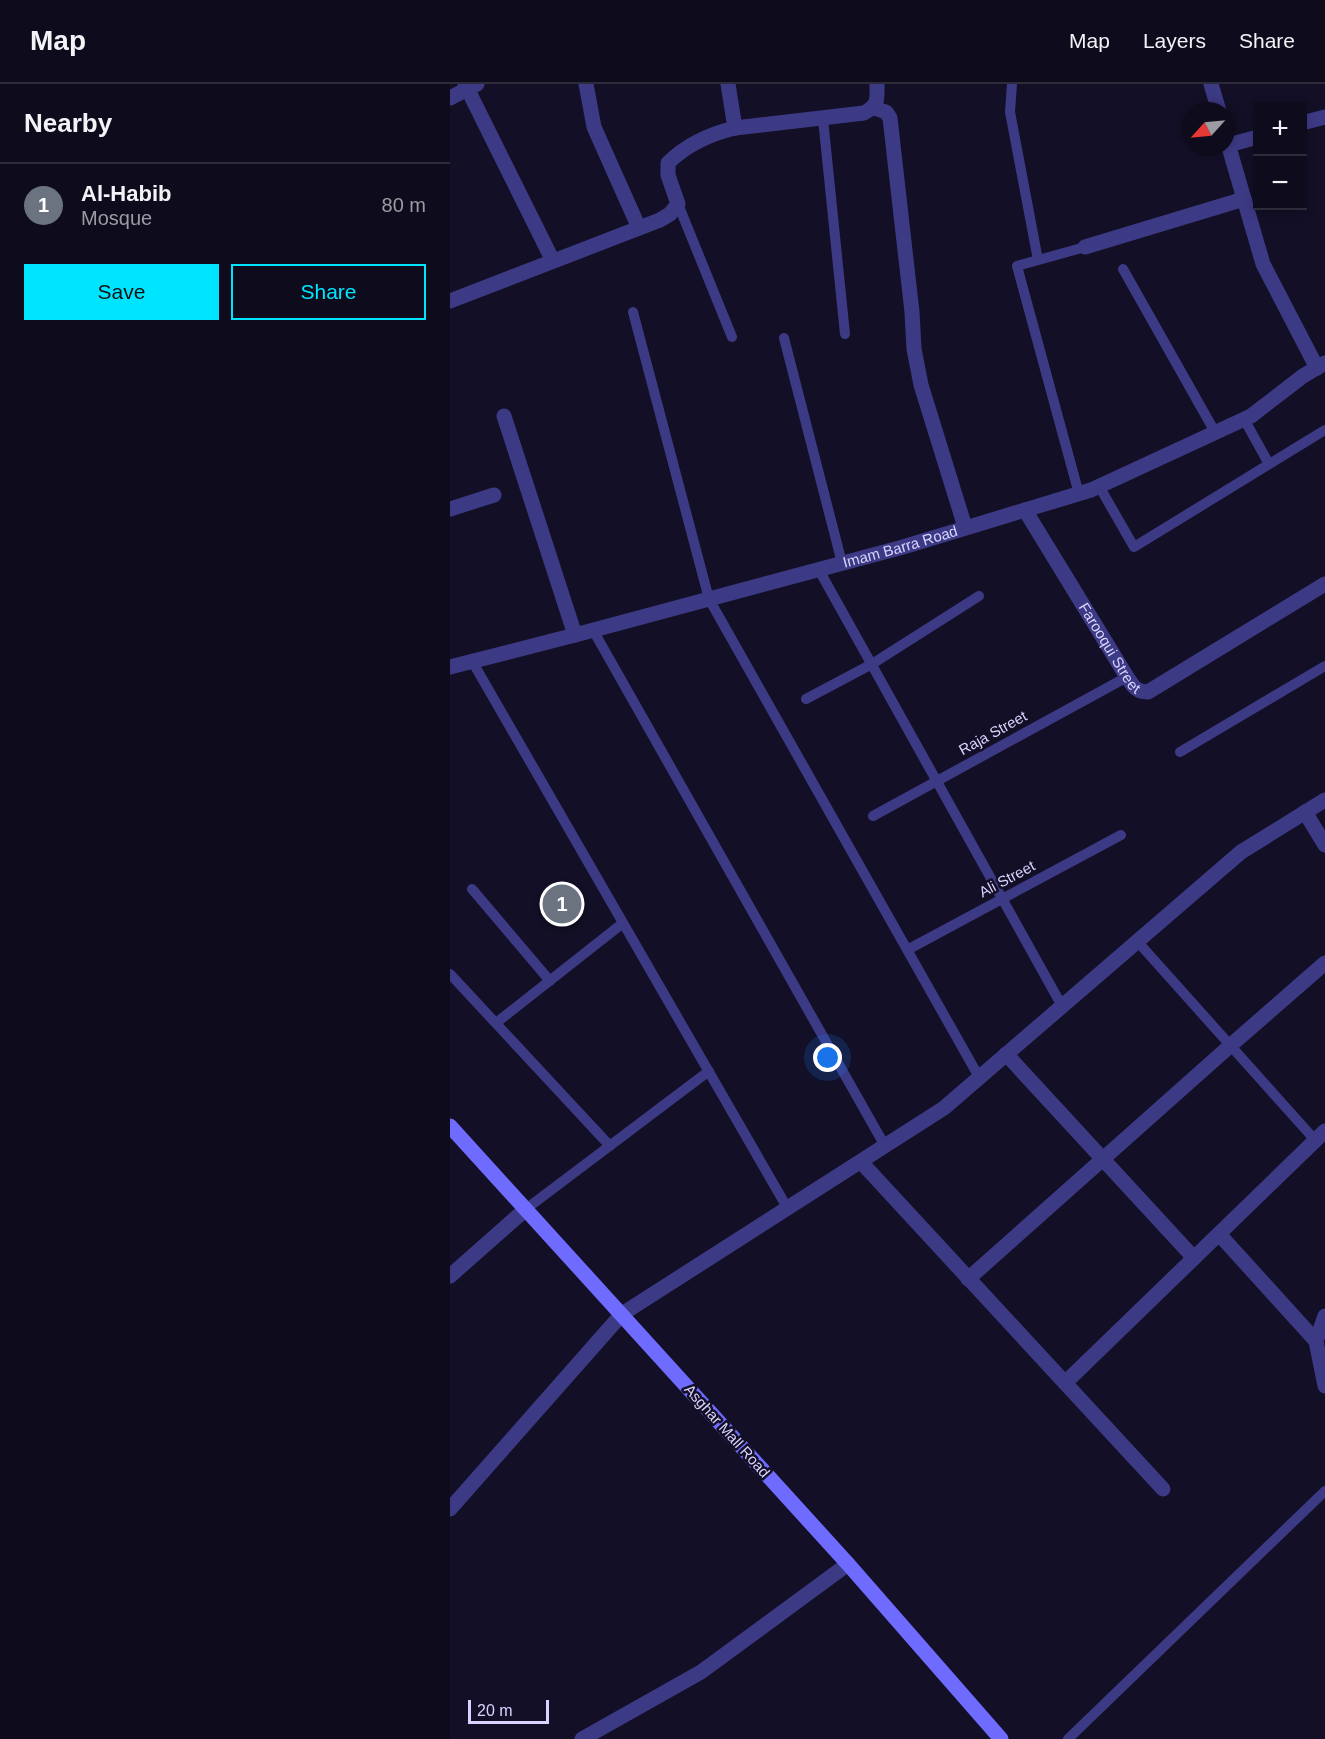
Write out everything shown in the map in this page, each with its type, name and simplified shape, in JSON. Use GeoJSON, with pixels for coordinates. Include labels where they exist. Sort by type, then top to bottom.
{"type":"FeatureCollection","features":[{"type":"Feature","properties":{"kind":"main road","name":"Asghar Mall Road"},"geometry":{"type":"LineString","coordinates":[[450,1126],[848,1564],[997,1737]]}},
{"type":"Feature","properties":{"kind":"street"},"geometry":{"type":"LineString","coordinates":[[586,84],[594,127],[639,228]]}},
{"type":"Feature","properties":{"kind":"street"},"geometry":{"type":"LineString","coordinates":[[728,84],[735,128]]}},
{"type":"Feature","properties":{"kind":"street"},"geometry":{"type":"LineString","coordinates":[[450,301],[670,214],[678,204],[668,175],[668,163],[698,141],[718,132],[735,128],[864,113],[873,108],[877,101],[877,84]]}},
{"type":"Feature","properties":{"kind":"street"},"geometry":{"type":"LineString","coordinates":[[1211,84],[1216,102]]}},
{"type":"Feature","properties":{"kind":"street"},"geometry":{"type":"LineString","coordinates":[[450,98],[470,86],[553,261]]}},
{"type":"Feature","properties":{"kind":"street"},"geometry":{"type":"LineString","coordinates":[[873,108],[886,112],[890,118],[912,312],[914,349],[921,385],[965,527]]}},
{"type":"Feature","properties":{"kind":"street"},"geometry":{"type":"LineString","coordinates":[[1307,122],[1325,117]]}},
{"type":"Feature","properties":{"kind":"street"},"geometry":{"type":"LineString","coordinates":[[1235,140],[1253,137]]}},
{"type":"Feature","properties":{"kind":"street"},"geometry":{"type":"LineString","coordinates":[[1231,156],[1263,264],[1321,365]]}},
{"type":"Feature","properties":{"kind":"street"},"geometry":{"type":"LineString","coordinates":[[1085,247],[1244,199]]}},
{"type":"Feature","properties":{"kind":"street","name":"Imam Barra Road"},"geometry":{"type":"LineString","coordinates":[[450,667],[819,570],[1079,494],[1244,419],[1321,365]]}},
{"type":"Feature","properties":{"kind":"street"},"geometry":{"type":"LineString","coordinates":[[504,416],[575,636]]}},
{"type":"Feature","properties":{"kind":"street"},"geometry":{"type":"LineString","coordinates":[[451,505],[494,495]]}},
{"type":"Feature","properties":{"kind":"street","name":"Farooqui Street"},"geometry":{"type":"LineString","coordinates":[[1024,510],[1134,688],[1140,692],[1148,692],[1325,584]]}},
{"type":"Feature","properties":{"kind":"street"},"geometry":{"type":"LineString","coordinates":[[450,1509],[622,1314],[944,1108],[1241,852],[1325,800]]}},
{"type":"Feature","properties":{"kind":"street"},"geometry":{"type":"LineString","coordinates":[[1305,812],[1325,845]]}},
{"type":"Feature","properties":{"kind":"street"},"geometry":{"type":"LineString","coordinates":[[968,1279],[1325,963]]}},
{"type":"Feature","properties":{"kind":"street"},"geometry":{"type":"LineString","coordinates":[[1006,1054],[1194,1258]]}},
{"type":"Feature","properties":{"kind":"street"},"geometry":{"type":"LineString","coordinates":[[1065,1383],[1320,1136]]}},
{"type":"Feature","properties":{"kind":"street"},"geometry":{"type":"LineString","coordinates":[[861,1162],[1163,1489]]}},
{"type":"Feature","properties":{"kind":"street"},"geometry":{"type":"LineString","coordinates":[[450,1276],[526,1209]]}},
{"type":"Feature","properties":{"kind":"street"},"geometry":{"type":"LineString","coordinates":[[1219,1234],[1316,1341],[1325,1386]]}},
{"type":"Feature","properties":{"kind":"street"},"geometry":{"type":"LineString","coordinates":[[1316,1341],[1325,1316]]}},
{"type":"Feature","properties":{"kind":"street"},"geometry":{"type":"LineString","coordinates":[[582,1739],[701,1672],[848,1564]]}},
{"type":"Feature","properties":{"kind":"lane"},"geometry":{"type":"LineString","coordinates":[[1012,84],[1010,112],[1038,260]]}},
{"type":"Feature","properties":{"kind":"lane"},"geometry":{"type":"LineString","coordinates":[[823,119],[845,334]]}},
{"type":"Feature","properties":{"kind":"lane"},"geometry":{"type":"LineString","coordinates":[[678,204],[732,337]]}},
{"type":"Feature","properties":{"kind":"lane"},"geometry":{"type":"LineString","coordinates":[[1079,494],[1017,266],[1085,247]]}},
{"type":"Feature","properties":{"kind":"lane"},"geometry":{"type":"LineString","coordinates":[[1123,269],[1215,432]]}},
{"type":"Feature","properties":{"kind":"lane"},"geometry":{"type":"LineString","coordinates":[[633,312],[709,599],[979,1077]]}},
{"type":"Feature","properties":{"kind":"lane"},"geometry":{"type":"LineString","coordinates":[[784,338],[842,563]]}},
{"type":"Feature","properties":{"kind":"lane"},"geometry":{"type":"LineString","coordinates":[[1244,419],[1269,464]]}},
{"type":"Feature","properties":{"kind":"lane"},"geometry":{"type":"LineString","coordinates":[[1099,486],[1134,547],[1325,430]]}},
{"type":"Feature","properties":{"kind":"lane"},"geometry":{"type":"LineString","coordinates":[[819,570],[1062,1006]]}},
{"type":"Feature","properties":{"kind":"lane"},"geometry":{"type":"LineString","coordinates":[[806,699],[872,664],[979,596]]}},
{"type":"Feature","properties":{"kind":"lane"},"geometry":{"type":"LineString","coordinates":[[593,630],[885,1146]]}},
{"type":"Feature","properties":{"kind":"lane"},"geometry":{"type":"LineString","coordinates":[[472,661],[788,1209]]}},
{"type":"Feature","properties":{"kind":"lane"},"geometry":{"type":"LineString","coordinates":[[1180,752],[1325,666]]}},
{"type":"Feature","properties":{"kind":"lane","name":"Raja Street"},"geometry":{"type":"LineString","coordinates":[[873,816],[1127,677]]}},
{"type":"Feature","properties":{"kind":"lane","name":"Ali Street"},"geometry":{"type":"LineString","coordinates":[[907,950],[1121,835]]}},
{"type":"Feature","properties":{"kind":"lane"},"geometry":{"type":"LineString","coordinates":[[472,889],[550,981]]}},
{"type":"Feature","properties":{"kind":"lane"},"geometry":{"type":"LineString","coordinates":[[496,1023],[623,923]]}},
{"type":"Feature","properties":{"kind":"lane"},"geometry":{"type":"LineString","coordinates":[[1137,940],[1231,1045],[1320,1136]]}},
{"type":"Feature","properties":{"kind":"lane"},"geometry":{"type":"LineString","coordinates":[[450,974],[610,1146]]}},
{"type":"Feature","properties":{"kind":"lane"},"geometry":{"type":"LineString","coordinates":[[526,1209],[709,1071]]}},
{"type":"Feature","properties":{"kind":"lane"},"geometry":{"type":"LineString","coordinates":[[1068,1739],[1325,1491]]}},
{"type":"Feature","properties":{"kind":"place","name":"Al-Habib"},"geometry":{"type":"Point","coordinates":[562,904]}}]}
